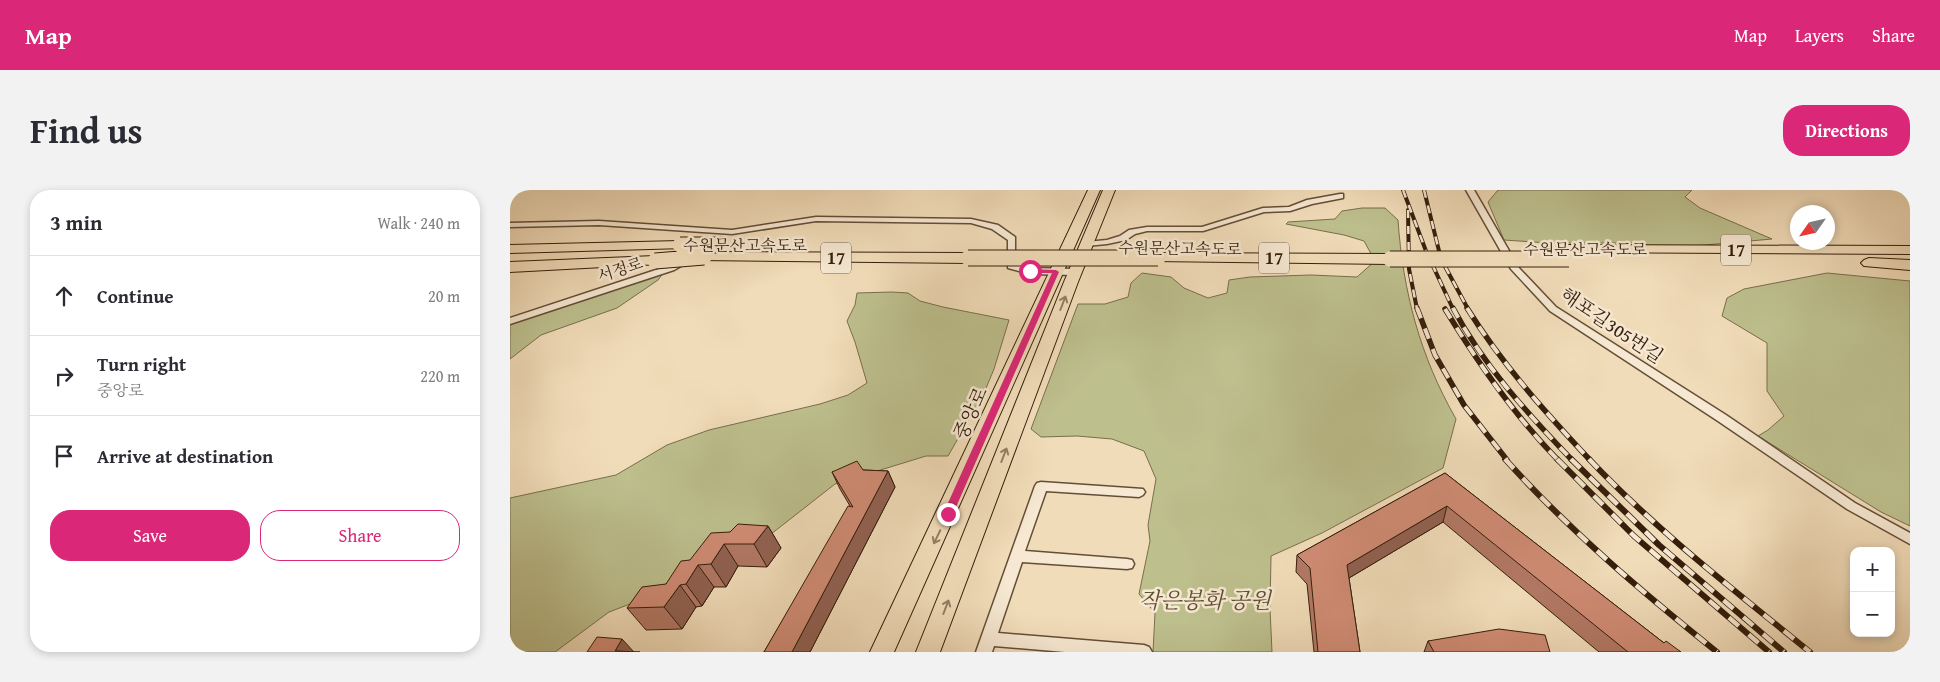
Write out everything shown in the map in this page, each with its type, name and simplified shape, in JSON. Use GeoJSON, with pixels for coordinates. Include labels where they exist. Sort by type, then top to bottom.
{"type":"FeatureCollection","features":[{"type":"Feature","properties":{"kind":"highway"},"geometry":{"type":"LineString","coordinates":[[510,240],[568,238],[659,254]]}},
{"type":"Feature","properties":{"kind":"highway","name":"수원문산고속도로"},"geometry":{"type":"LineString","coordinates":[[510,260],[659,254],[680,245],[972,252],[1388,254],[1910,250]]}},
{"type":"Feature","properties":{"kind":"highway","name":"수원문산고속도로"},"geometry":{"type":"LineString","coordinates":[[510,249],[659,254],[704,258],[972,252]]}},
{"type":"Feature","properties":{"kind":"highway"},"geometry":{"type":"LineString","coordinates":[[510,267],[659,254]]}},
{"type":"Feature","properties":{"kind":"highway","name":"수원문산고속도로"},"geometry":{"type":"LineString","coordinates":[[1565,254],[1910,264]]}},
{"type":"Feature","properties":{"kind":"main road","name":"중앙로"},"geometry":{"type":"LineString","coordinates":[[882,652],[948,514],[1094,190]]}},
{"type":"Feature","properties":{"kind":"main road"},"geometry":{"type":"LineString","coordinates":[[928,652],[1075,272],[1109,190]]}},
{"type":"Feature","properties":{"kind":"street","name":"해포길305번길"},"geometry":{"type":"LineString","coordinates":[[1470,190],[1515,269],[1552,309],[1722,418],[1851,506],[1910,539]]}},
{"type":"Feature","properties":{"kind":"street"},"geometry":{"type":"LineString","coordinates":[[1086,244],[1107,242],[1123,238],[1132,232],[1147,229],[1203,229],[1263,210],[1290,209],[1310,202],[1340,196]]}},
{"type":"Feature","properties":{"kind":"street"},"geometry":{"type":"LineString","coordinates":[[510,225],[599,223],[732,232],[816,220],[971,221],[995,227],[1012,239],[1011,266],[1030,271],[1075,272]]}},
{"type":"Feature","properties":{"kind":"street","name":"서정로"},"geometry":{"type":"LineString","coordinates":[[510,321],[671,268],[732,232]]}},
{"type":"Feature","properties":{"kind":"street"},"geometry":{"type":"LineString","coordinates":[[1139,492],[1041,486],[986,646],[1144,652]]}},
{"type":"Feature","properties":{"kind":"street"},"geometry":{"type":"LineString","coordinates":[[1017,556],[1127,564]]}},
{"type":"Feature","properties":{"kind":"green space"},"geometry":{"type":"Polygon","coordinates":[[[1498,190],[1692,190],[1685,197],[1700,208],[1772,239],[1694,246],[1655,247],[1635,243],[1549,243],[1504,240],[1488,202],[1498,190]]]}},
{"type":"Feature","properties":{"kind":"green space","name":"작은봉화 공원"},"geometry":{"type":"Polygon","coordinates":[[[1362,208],[1385,208],[1398,220],[1404,273],[1415,323],[1432,371],[1456,419],[1443,468],[1322,533],[1271,556],[1270,609],[1272,652],[1153,652],[1155,613],[1139,594],[1150,541],[1148,525],[1156,479],[1144,451],[1112,439],[1077,436],[1041,437],[1031,429],[1078,304],[1105,304],[1128,297],[1131,283],[1142,273],[1171,277],[1184,288],[1208,298],[1227,293],[1229,280],[1250,277],[1311,275],[1357,277],[1375,261],[1364,241],[1344,235],[1286,224],[1288,222],[1335,219],[1342,211],[1362,208]]]}},
{"type":"Feature","properties":{"kind":"green space"},"geometry":{"type":"Polygon","coordinates":[[[664,272],[658,280],[617,308],[541,335],[510,359],[510,324],[664,272]]]}},
{"type":"Feature","properties":{"kind":"green space"},"geometry":{"type":"Polygon","coordinates":[[[1827,273],[1910,281],[1910,526],[1881,512],[1758,436],[1784,416],[1767,391],[1767,343],[1722,316],[1727,298],[1744,289],[1827,273]]]}},
{"type":"Feature","properties":{"kind":"green space"},"geometry":{"type":"Polygon","coordinates":[[[857,293],[908,293],[920,301],[1009,320],[994,369],[984,393],[948,456],[926,456],[835,484],[766,538],[683,584],[609,612],[555,652],[510,652],[510,498],[616,475],[667,445],[709,430],[820,404],[848,395],[867,383],[847,321],[855,305],[857,293]]]}},
{"type":"Feature","properties":{"kind":"building"},"geometry":{"type":"Polygon","coordinates":[[[857,461],[863,470],[888,471],[792,652],[764,652],[848,506],[853,507],[832,472],[857,461]]]}},
{"type":"Feature","properties":{"kind":"building"},"geometry":{"type":"Polygon","coordinates":[[[1445,473],[1664,643],[1666,641],[1681,652],[1628,652],[1447,506],[1347,565],[1360,652],[1318,652],[1310,568],[1297,555],[1445,473]]]}},
{"type":"Feature","properties":{"kind":"building"},"geometry":{"type":"Polygon","coordinates":[[[738,524],[768,526],[754,544],[724,544],[711,564],[698,565],[686,584],[680,585],[664,607],[627,608],[642,587],[666,584],[681,561],[690,560],[711,533],[730,532],[738,524]]]}},
{"type":"Feature","properties":{"kind":"building"},"geometry":{"type":"Polygon","coordinates":[[[1499,629],[1545,635],[1550,652],[1434,652],[1428,641],[1499,629]]]}},
{"type":"Feature","properties":{"kind":"building"},"geometry":{"type":"Polygon","coordinates":[[[597,637],[622,639],[615,651],[640,652],[587,652],[597,637]]]}},
{"type":"Feature","properties":{"kind":"railway"},"geometry":{"type":"LineString","coordinates":[[1403,190],[1426,251],[1453,309]]}},
{"type":"Feature","properties":{"kind":"railway"},"geometry":{"type":"LineString","coordinates":[[1424,190],[1441,259],[1468,309]]}},
{"type":"Feature","properties":{"kind":"railway"},"geometry":{"type":"LineString","coordinates":[[1408,210],[1409,269],[1417,309]]}},
{"type":"Feature","properties":{"kind":"railway"},"geometry":{"type":"LineString","coordinates":[[1417,308],[1435,355],[1464,405],[1507,460]]}},
{"type":"Feature","properties":{"kind":"railway"},"geometry":{"type":"LineString","coordinates":[[1453,308],[1492,369],[1523,407],[1572,460]]}},
{"type":"Feature","properties":{"kind":"railway"},"geometry":{"type":"LineString","coordinates":[[1467,308],[1480,329],[1525,387],[1590,460]]}},
{"type":"Feature","properties":{"kind":"railway"},"geometry":{"type":"LineString","coordinates":[[1445,309],[1497,388],[1526,425],[1558,460]]}},
{"type":"Feature","properties":{"kind":"railway"},"geometry":{"type":"LineString","coordinates":[[1505,459],[1555,511],[1607,560],[1717,652]]}},
{"type":"Feature","properties":{"kind":"railway"},"geometry":{"type":"LineString","coordinates":[[1558,460],[1634,536],[1769,652]]}},
{"type":"Feature","properties":{"kind":"railway"},"geometry":{"type":"LineString","coordinates":[[1572,460],[1659,545],[1784,652]]}},
{"type":"Feature","properties":{"kind":"railway"},"geometry":{"type":"LineString","coordinates":[[1590,460],[1668,535],[1810,652]]}},
{"type":"Feature","properties":{"kind":"route"},"geometry":{"type":"LineString","coordinates":[[948,514],[1056,272],[1030,271]]}}]}
